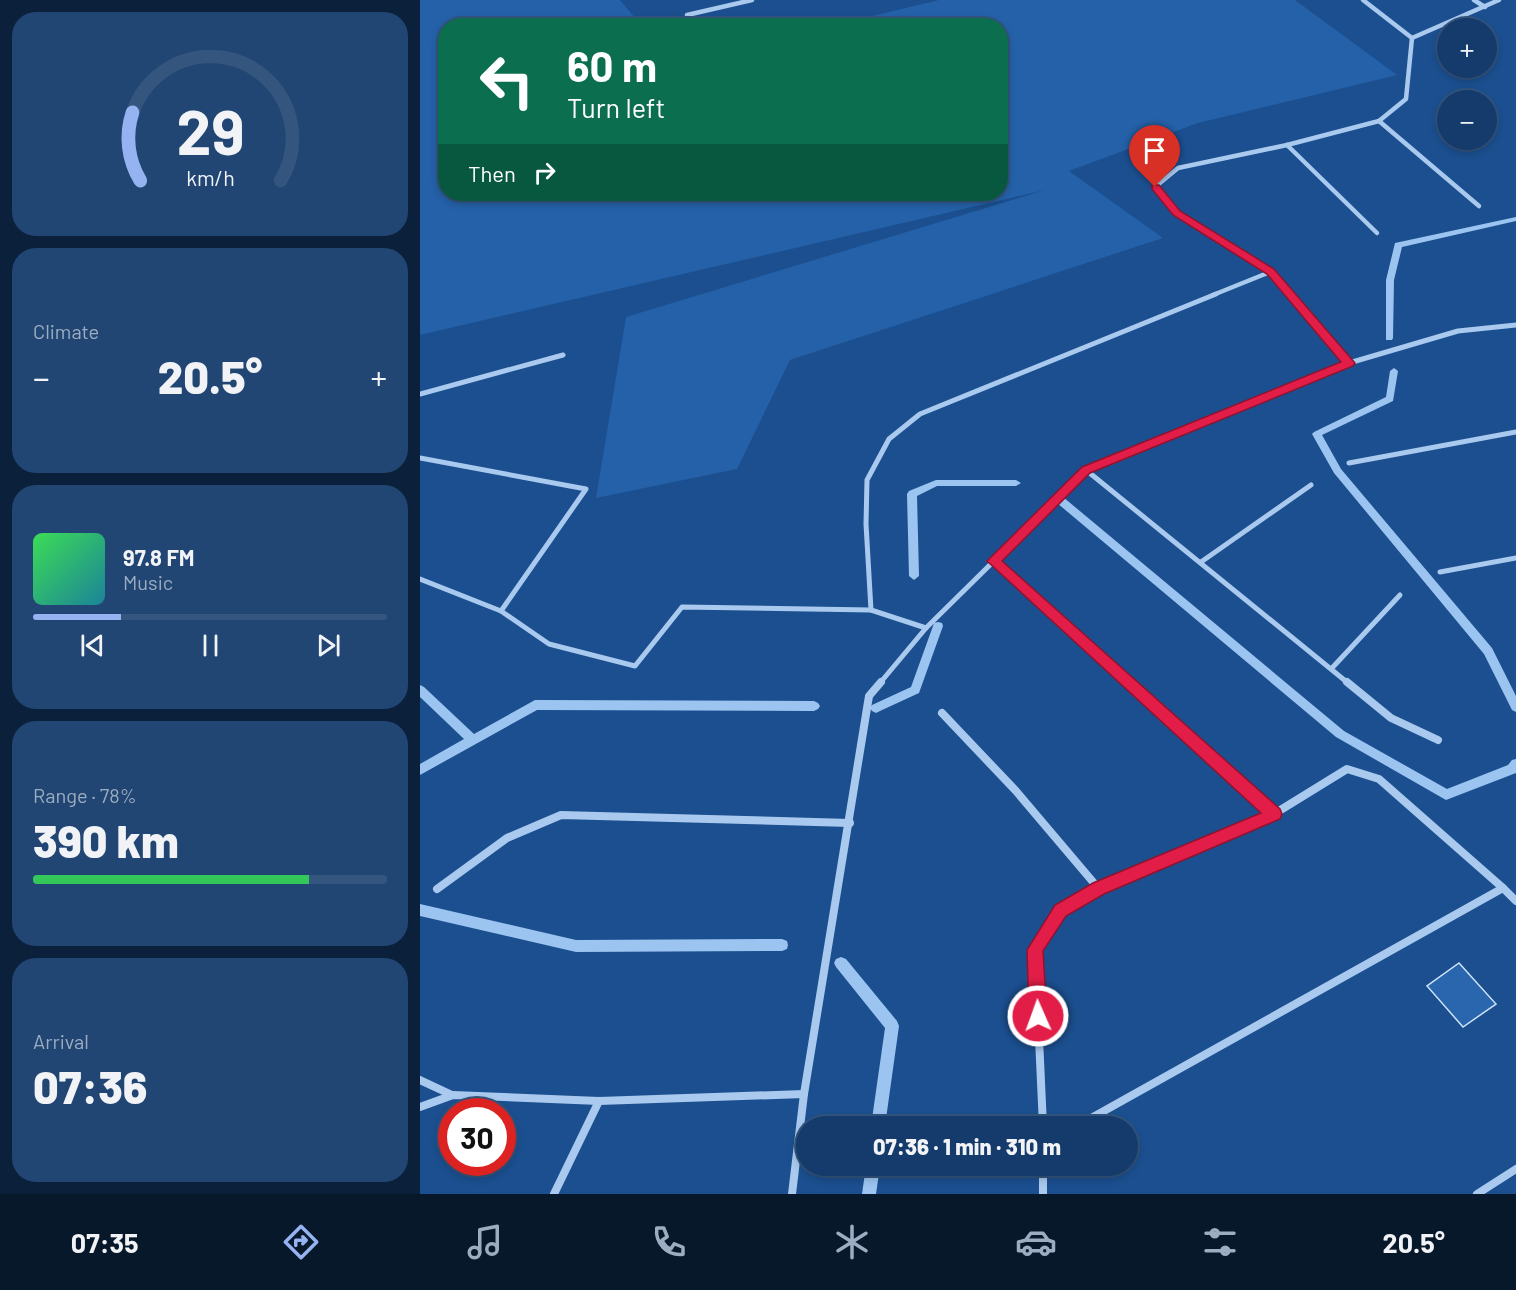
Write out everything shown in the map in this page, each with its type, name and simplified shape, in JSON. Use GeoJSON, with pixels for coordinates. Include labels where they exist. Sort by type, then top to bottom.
{"type":"FeatureCollection","features":[{"type":"Feature","properties":{"kind":"street"},"geometry":{"type":"LineString","coordinates":[[687,15],[752,0]]}},
{"type":"Feature","properties":{"kind":"street"},"geometry":{"type":"LineString","coordinates":[[1363,0],[1412,38]]}},
{"type":"Feature","properties":{"kind":"street"},"geometry":{"type":"LineString","coordinates":[[1474,0],[1485,7]]}},
{"type":"Feature","properties":{"kind":"street"},"geometry":{"type":"LineString","coordinates":[[1412,38],[1499,0]]}},
{"type":"Feature","properties":{"kind":"street"},"geometry":{"type":"LineString","coordinates":[[1349,363],[1270,272],[1177,213],[1155,187],[1178,168],[1287,145],[1379,121],[1406,99],[1412,38]]}},
{"type":"Feature","properties":{"kind":"street"},"geometry":{"type":"LineString","coordinates":[[1379,121],[1479,206]]}},
{"type":"Feature","properties":{"kind":"street"},"geometry":{"type":"LineString","coordinates":[[1287,145],[1377,233]]}},
{"type":"Feature","properties":{"kind":"street"},"geometry":{"type":"LineString","coordinates":[[871,610],[866,524],[867,480],[889,439],[920,414],[1270,272]]}},
{"type":"Feature","properties":{"kind":"street"},"geometry":{"type":"LineString","coordinates":[[792,1194],[804,1094],[869,696],[926,628],[1086,470],[1349,363],[1458,331],[1516,324]]}},
{"type":"Feature","properties":{"kind":"street"},"geometry":{"type":"LineString","coordinates":[[420,394],[563,355]]}},
{"type":"Feature","properties":{"kind":"street"},"geometry":{"type":"LineString","coordinates":[[1349,464],[1516,432]]}},
{"type":"Feature","properties":{"kind":"street"},"geometry":{"type":"LineString","coordinates":[[420,458],[586,489],[501,611]]}},
{"type":"Feature","properties":{"kind":"street"},"geometry":{"type":"LineString","coordinates":[[1086,470],[1392,718],[1438,740]]}},
{"type":"Feature","properties":{"kind":"street"},"geometry":{"type":"LineString","coordinates":[[1201,562],[1311,485]]}},
{"type":"Feature","properties":{"kind":"street"},"geometry":{"type":"LineString","coordinates":[[1440,572],[1516,558]]}},
{"type":"Feature","properties":{"kind":"street"},"geometry":{"type":"LineString","coordinates":[[993,561],[1274,814]]}},
{"type":"Feature","properties":{"kind":"street"},"geometry":{"type":"LineString","coordinates":[[420,579],[501,611],[549,644],[635,666],[682,607],[871,610],[926,628]]}},
{"type":"Feature","properties":{"kind":"street"},"geometry":{"type":"LineString","coordinates":[[1332,668],[1400,595]]}},
{"type":"Feature","properties":{"kind":"street"},"geometry":{"type":"LineString","coordinates":[[942,713],[1016,791],[1099,889]]}},
{"type":"Feature","properties":{"kind":"street"},"geometry":{"type":"LineString","coordinates":[[1043,1116],[1035,950],[1061,910],[1099,889],[1274,814],[1347,769],[1379,779],[1516,901]]}},
{"type":"Feature","properties":{"kind":"street"},"geometry":{"type":"LineString","coordinates":[[437,889],[507,838],[561,815],[850,823]]}},
{"type":"Feature","properties":{"kind":"street"},"geometry":{"type":"LineString","coordinates":[[1095,1116],[1503,888]]}},
{"type":"Feature","properties":{"kind":"street"},"geometry":{"type":"LineString","coordinates":[[420,1080],[453,1095],[599,1101],[804,1094]]}},
{"type":"Feature","properties":{"kind":"street"},"geometry":{"type":"LineString","coordinates":[[420,1107],[453,1095]]}},
{"type":"Feature","properties":{"kind":"street"},"geometry":{"type":"LineString","coordinates":[[554,1194],[599,1101]]}},
{"type":"Feature","properties":{"kind":"street"},"geometry":{"type":"LineString","coordinates":[[1477,1194],[1516,1169]]}},
{"type":"Feature","properties":{"kind":"street"},"geometry":{"type":"LineString","coordinates":[[1043,1176],[1043,1194]]}},
{"type":"Feature","properties":{"kind":"shaded area"},"geometry":{"type":"Polygon","coordinates":[[[420,0],[620,0],[635,18],[438,18],[438,201],[998,201],[420,335],[420,0]]]}},
{"type":"Feature","properties":{"kind":"shaded area"},"geometry":{"type":"Polygon","coordinates":[[[939,0],[1295,0],[1397,75],[1198,123],[1069,171],[1163,238],[790,360],[737,469],[596,498],[626,317],[1045,190],[1008,199],[1008,18],[864,18],[939,0]]]}},
{"type":"Feature","properties":{"kind":"building"},"geometry":{"type":"Polygon","coordinates":[[[1459,963],[1496,1004],[1463,1027],[1427,986],[1459,963]]]}},
{"type":"Feature","properties":{"kind":"waterway"},"geometry":{"type":"LineString","coordinates":[[1389,338],[1390,280],[1398,245],[1516,219]]}},
{"type":"Feature","properties":{"kind":"waterway"},"geometry":{"type":"LineString","coordinates":[[1394,371],[1390,399],[1317,434],[1337,471],[1488,651],[1516,707]]}},
{"type":"Feature","properties":{"kind":"waterway"},"geometry":{"type":"LineString","coordinates":[[914,576],[912,494],[936,483],[1016,483]]}},
{"type":"Feature","properties":{"kind":"waterway"},"geometry":{"type":"LineString","coordinates":[[1060,500],[1340,734],[1446,795],[1512,769],[1516,764]]}},
{"type":"Feature","properties":{"kind":"waterway"},"geometry":{"type":"LineString","coordinates":[[876,708],[915,690],[938,626]]}},
{"type":"Feature","properties":{"kind":"waterway"},"geometry":{"type":"LineString","coordinates":[[420,690],[473,740]]}},
{"type":"Feature","properties":{"kind":"waterway"},"geometry":{"type":"LineString","coordinates":[[420,770],[535,705],[814,706]]}},
{"type":"Feature","properties":{"kind":"waterway"},"geometry":{"type":"LineString","coordinates":[[420,910],[576,946],[782,945]]}},
{"type":"Feature","properties":{"kind":"waterway"},"geometry":{"type":"LineString","coordinates":[[841,963],[892,1026],[879,1116]]}},
{"type":"Feature","properties":{"kind":"waterway"},"geometry":{"type":"LineString","coordinates":[[869,1194],[872,1176]]}},
{"type":"Feature","properties":{"kind":"route"},"geometry":{"type":"LineString","coordinates":[[1038,1016],[1035,950],[1061,910],[1099,889],[1274,814],[993,561],[1086,470],[1349,363],[1270,272],[1177,213],[1155,187]]}}]}
